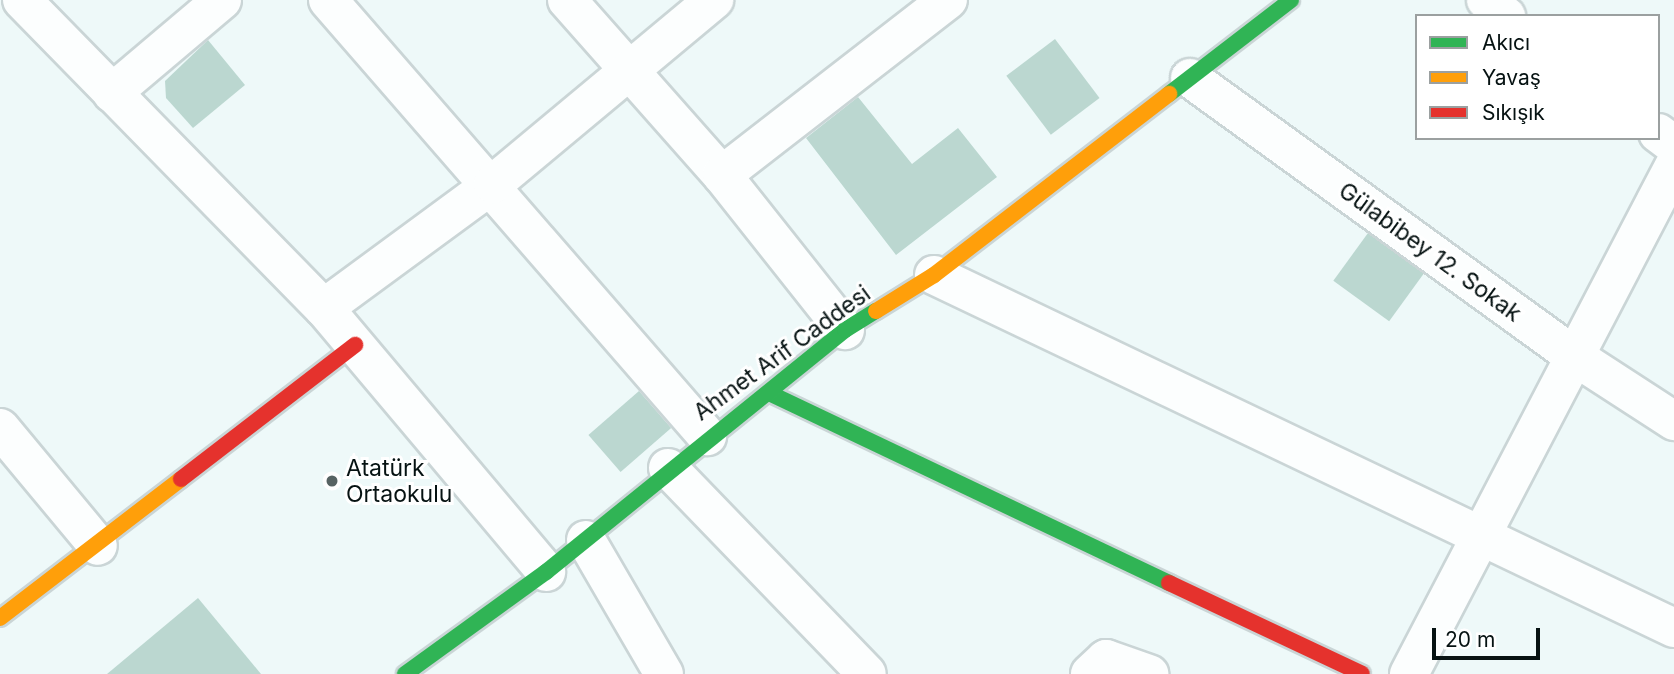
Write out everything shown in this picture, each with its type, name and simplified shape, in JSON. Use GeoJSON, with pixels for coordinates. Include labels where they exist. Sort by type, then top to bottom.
{"type":"FeatureCollection","features":[{"type":"Feature","properties":{"kind":"street"},"geometry":{"type":"LineString","coordinates":[[22,0],[324,308],[546,572]]}},
{"type":"Feature","properties":{"kind":"street"},"geometry":{"type":"LineString","coordinates":[[112,93],[222,0]]}},
{"type":"Feature","properties":{"kind":"street"},"geometry":{"type":"LineString","coordinates":[[328,0],[494,184],[707,436]]}},
{"type":"Feature","properties":{"kind":"street"},"geometry":{"type":"LineString","coordinates":[[568,0],[722,175],[845,330]]}},
{"type":"Feature","properties":{"kind":"street"},"geometry":{"type":"LineString","coordinates":[[324,308],[494,184],[715,0]]}},
{"type":"Feature","properties":{"kind":"street"},"geometry":{"type":"LineString","coordinates":[[722,175],[948,0]]}},
{"type":"Feature","properties":{"kind":"street","name":"Ahmet Arif Caddesi"},"geometry":{"type":"LineString","coordinates":[[405,674],[546,572],[707,436],[771,394],[845,330],[934,275],[1291,0]]}},
{"type":"Feature","properties":{"kind":"street"},"geometry":{"type":"LineString","coordinates":[[1486,0],[1504,14]]}},
{"type":"Feature","properties":{"kind":"street","name":"Gülabibey 12. Sokak"},"geometry":{"type":"LineString","coordinates":[[1190,78],[1577,358],[1674,421]]}},
{"type":"Feature","properties":{"kind":"street"},"geometry":{"type":"LineString","coordinates":[[1409,674],[1478,538],[1577,358],[1674,166]]}},
{"type":"Feature","properties":{"kind":"street"},"geometry":{"type":"LineString","coordinates":[[934,275],[1478,538],[1674,628]]}},
{"type":"Feature","properties":{"kind":"street"},"geometry":{"type":"LineString","coordinates":[[0,618],[98,546],[355,345]]}},
{"type":"Feature","properties":{"kind":"street"},"geometry":{"type":"LineString","coordinates":[[771,394],[1362,674]]}},
{"type":"Feature","properties":{"kind":"street"},"geometry":{"type":"LineString","coordinates":[[0,428],[98,546]]}},
{"type":"Feature","properties":{"kind":"street"},"geometry":{"type":"LineString","coordinates":[[668,468],[867,674]]}},
{"type":"Feature","properties":{"kind":"street"},"geometry":{"type":"LineString","coordinates":[[586,540],[664,674]]}},
{"type":"Feature","properties":{"kind":"street"},"geometry":{"type":"LineString","coordinates":[[1090,674],[1105,659],[1149,674]]}},
{"type":"Feature","properties":{"kind":"building"},"geometry":{"type":"Polygon","coordinates":[[[1055,39],[1100,98],[1051,135],[1006,76],[1055,39]]]}},
{"type":"Feature","properties":{"kind":"building"},"geometry":{"type":"Polygon","coordinates":[[[208,40],[245,85],[193,128],[166,98],[165,81],[208,40]]]}},
{"type":"Feature","properties":{"kind":"building"},"geometry":{"type":"Polygon","coordinates":[[[858,97],[912,164],[958,128],[997,177],[896,255],[806,138],[858,97]]]}},
{"type":"Feature","properties":{"kind":"building"},"geometry":{"type":"Polygon","coordinates":[[[1368,233],[1424,274],[1389,321],[1333,281],[1368,233]]]}},
{"type":"Feature","properties":{"kind":"building"},"geometry":{"type":"Polygon","coordinates":[[[639,391],[671,428],[621,472],[588,435],[639,391]]]}},
{"type":"Feature","properties":{"kind":"building"},"geometry":{"type":"Polygon","coordinates":[[[198,598],[261,674],[107,674],[198,598]]]}},
{"type":"Feature","properties":{"kind":"traffic: fast"},"geometry":{"type":"LineString","coordinates":[[1169,94],[1291,0]]}},
{"type":"Feature","properties":{"kind":"traffic: fast"},"geometry":{"type":"LineString","coordinates":[[405,674],[546,572],[845,330],[876,311]]}},
{"type":"Feature","properties":{"kind":"traffic: fast"},"geometry":{"type":"LineString","coordinates":[[771,394],[1169,583]]}},
{"type":"Feature","properties":{"kind":"traffic: slow"},"geometry":{"type":"LineString","coordinates":[[876,311],[934,275],[1169,94]]}},
{"type":"Feature","properties":{"kind":"traffic: slow"},"geometry":{"type":"LineString","coordinates":[[0,618],[181,479]]}},
{"type":"Feature","properties":{"kind":"traffic: jam"},"geometry":{"type":"LineString","coordinates":[[181,479],[355,345]]}},
{"type":"Feature","properties":{"kind":"traffic: jam"},"geometry":{"type":"LineString","coordinates":[[1169,583],[1362,674]]}},
{"type":"Feature","properties":{"kind":"place","name":"Atatürk Ortaokulu"},"geometry":{"type":"Point","coordinates":[332,481]}}]}
